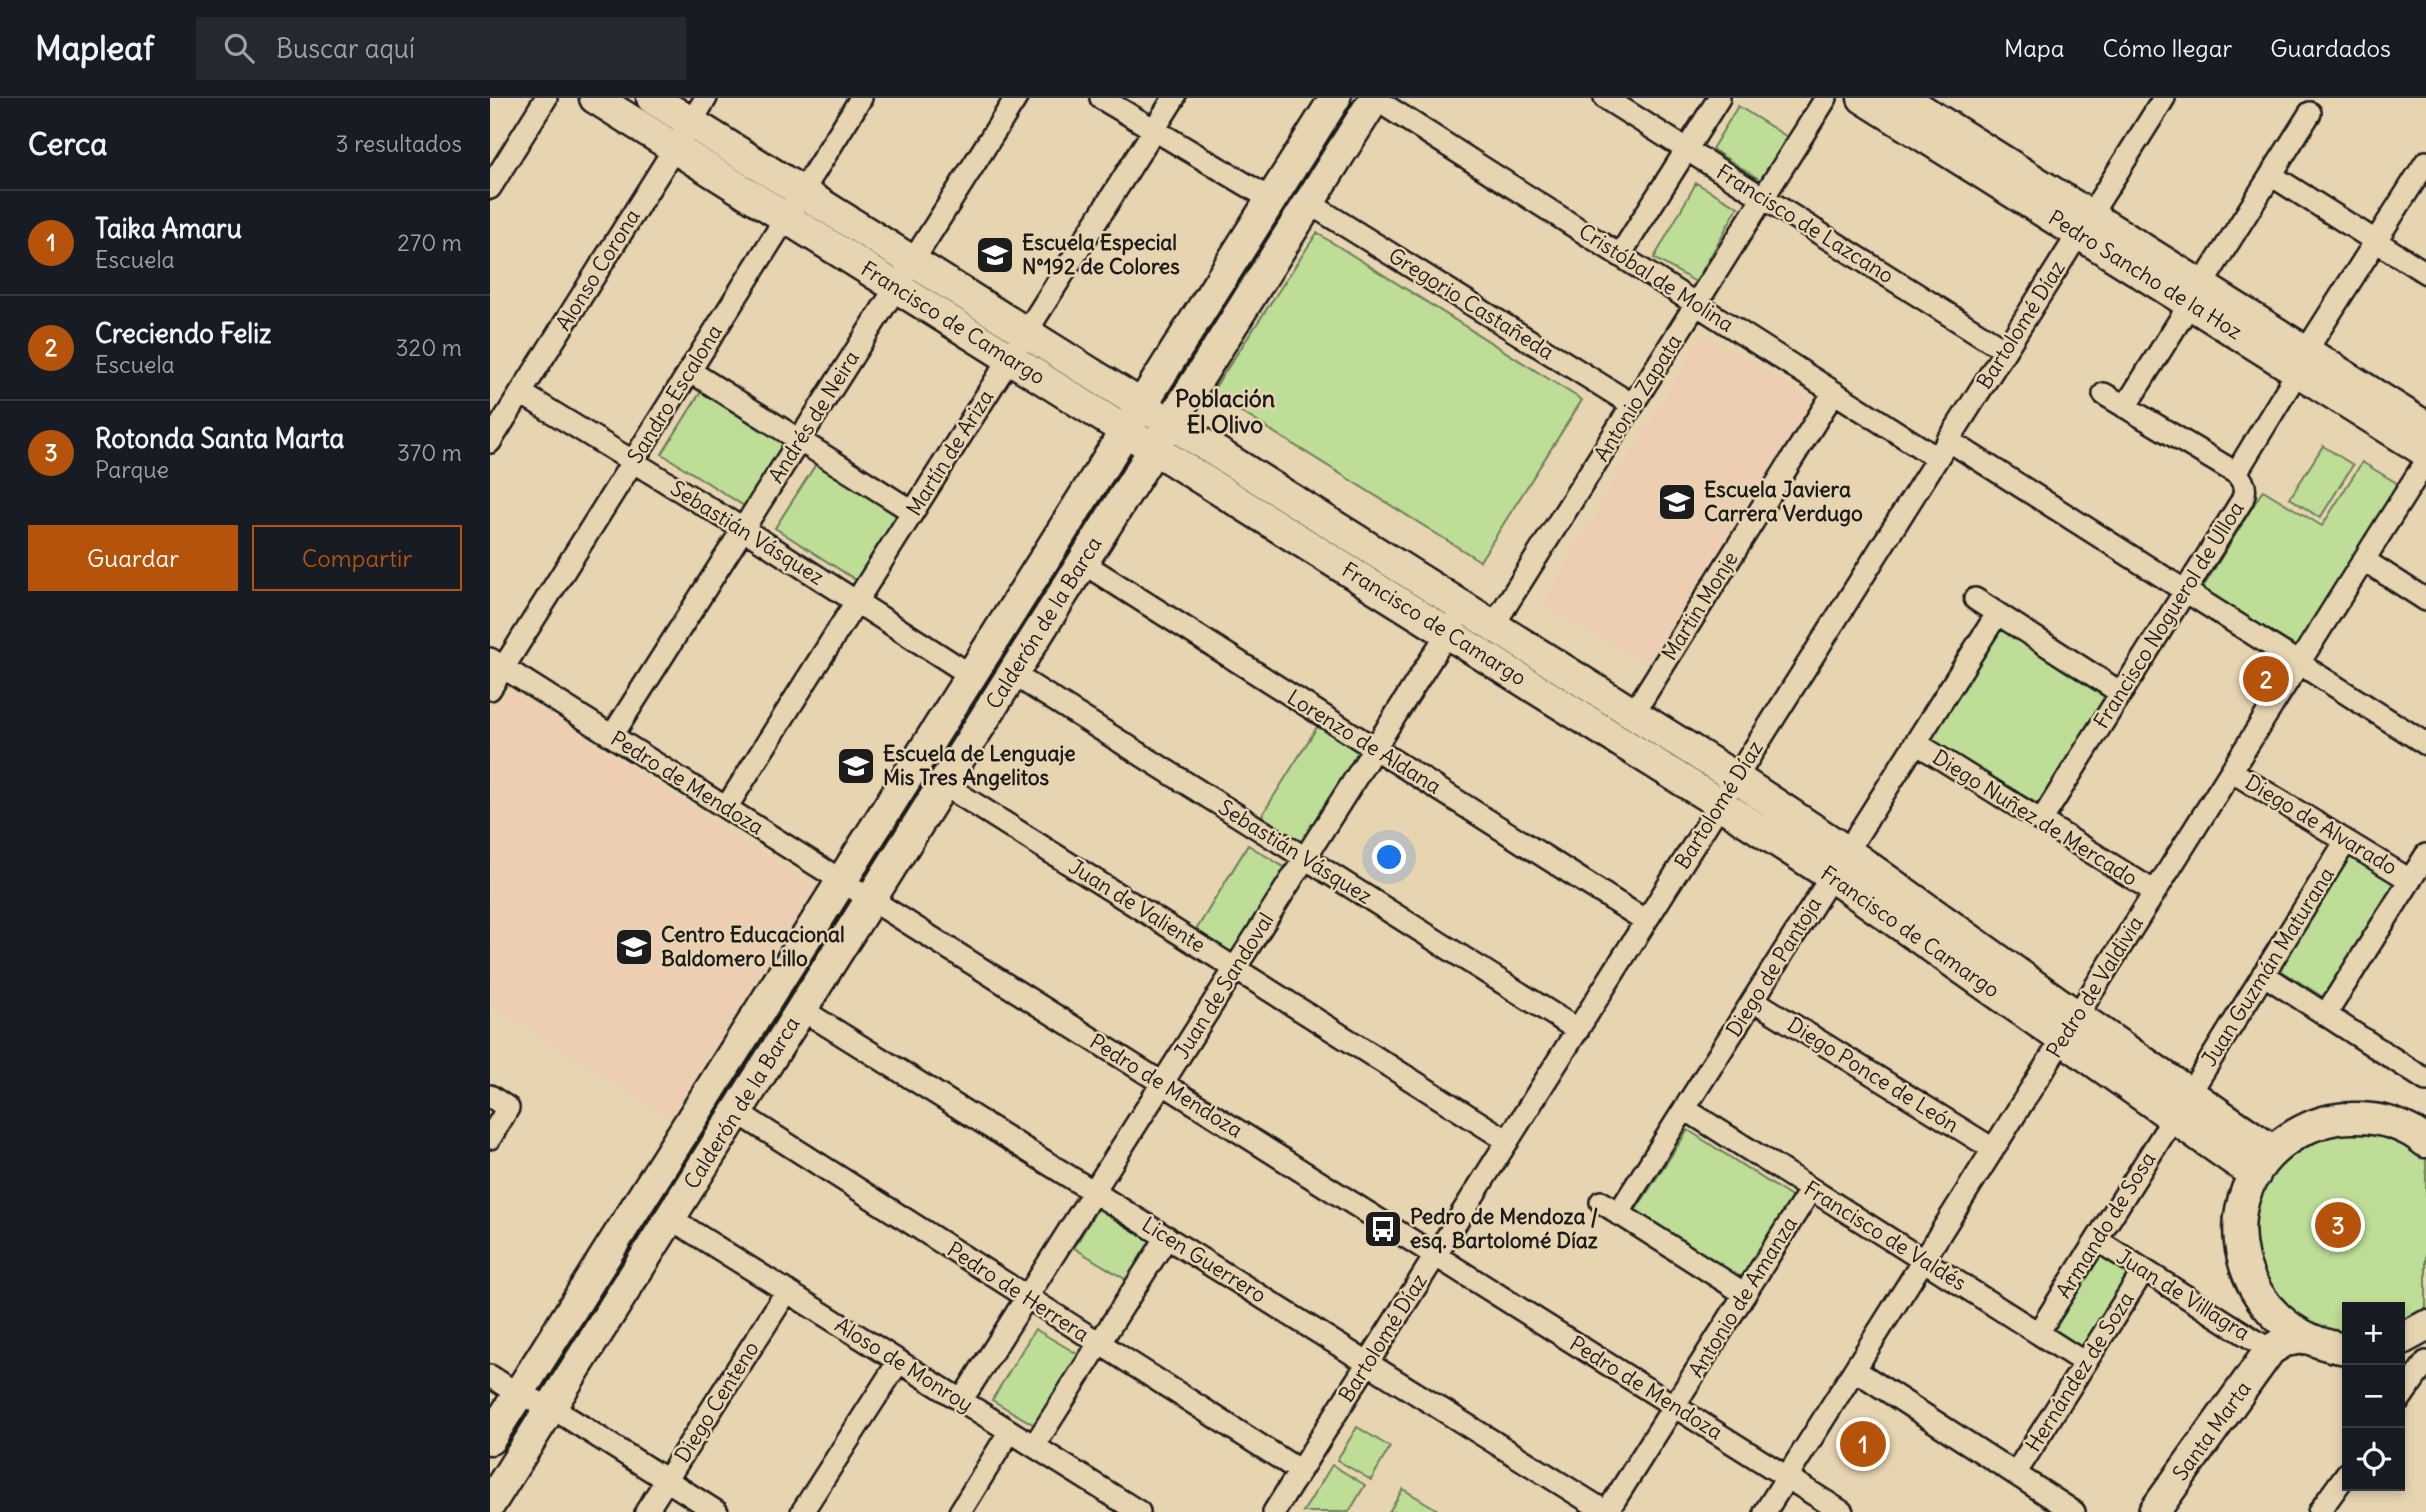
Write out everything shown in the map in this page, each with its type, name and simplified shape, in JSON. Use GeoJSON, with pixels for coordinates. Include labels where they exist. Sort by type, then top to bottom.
{"type":"FeatureCollection","features":[{"type":"Feature","properties":{"kind":"street"},"geometry":{"type":"LineString","coordinates":[[490,188],[545,98]]}},
{"type":"Feature","properties":{"kind":"street","name":"Francisco de Camargo"},"geometry":{"type":"LineString","coordinates":[[596,98],[1720,804],[1839,864]]}},
{"type":"Feature","properties":{"kind":"street","name":"Francisco de Camargo"},"geometry":{"type":"LineString","coordinates":[[652,98],[699,110],[802,192],[1736,778],[1839,864],[2070,1027],[2174,1117],[2255,1175]]}},
{"type":"Feature","properties":{"kind":"street","name":"Sandro Escalona"},"geometry":{"type":"LineString","coordinates":[[490,689],[497,663],[633,461],[861,98]]}},
{"type":"Feature","properties":{"kind":"street","name":"Andrés de Neira"},"geometry":{"type":"LineString","coordinates":[[612,736],[1016,98]]}},
{"type":"Feature","properties":{"kind":"street"},"geometry":{"type":"LineString","coordinates":[[1101,98],[1272,200]]}},
{"type":"Feature","properties":{"kind":"street","name":"Martín de Ariza"},"geometry":{"type":"LineString","coordinates":[[726,808],[1174,98]]}},
{"type":"Feature","properties":{"kind":"street","name":"Calderón de la Barca"},"geometry":{"type":"LineString","coordinates":[[490,1439],[1335,98]]}},
{"type":"Feature","properties":{"kind":"street","name":"Francisco de Lazcano"},"geometry":{"type":"LineString","coordinates":[[1605,98],[2006,350]]}},
{"type":"Feature","properties":{"kind":"street"},"geometry":{"type":"LineString","coordinates":[[1620,256],[1719,98]]}},
{"type":"Feature","properties":{"kind":"street","name":"Antonio Zapata"},"geometry":{"type":"LineString","coordinates":[[1493,626],[1826,98]]}},
{"type":"Feature","properties":{"kind":"street","name":"Pedro Sancho de la Hoz"},"geometry":{"type":"LineString","coordinates":[[1863,98],[2084,224]]}},
{"type":"Feature","properties":{"kind":"street","name":"Pedro Sancho de la Hoz"},"geometry":{"type":"LineString","coordinates":[[1903,98],[2084,224],[2196,295],[2302,361],[2426,427]]}},
{"type":"Feature","properties":{"kind":"street","name":"Calderón de la Barca"},"geometry":{"type":"LineString","coordinates":[[490,1504],[1375,99]]}},
{"type":"Feature","properties":{"kind":"street","name":"Cristóbal de Molina"},"geometry":{"type":"LineString","coordinates":[[1375,99],[1834,392],[1943,449],[2185,591],[2426,744]]}},
{"type":"Feature","properties":{"kind":"street","name":"Bartolomé Díaz"},"geometry":{"type":"LineString","coordinates":[[1274,1512],[2006,350],[2157,101]]}},
{"type":"Feature","properties":{"kind":"street","name":"Alonso Corona"},"geometry":{"type":"LineString","coordinates":[[490,442],[699,110]]}},
{"type":"Feature","properties":{"kind":"street"},"geometry":{"type":"LineString","coordinates":[[2125,407],[2310,113]]}},
{"type":"Feature","properties":{"kind":"street","name":"Francisco Noguerol de Ulloa"},"geometry":{"type":"LineString","coordinates":[[2041,821],[2244,497],[2243,481],[2236,473],[2426,162]]}},
{"type":"Feature","properties":{"kind":"street"},"geometry":{"type":"LineString","coordinates":[[2271,175],[2426,272]]}},
{"type":"Feature","properties":{"kind":"street","name":"Gregorio Castañeda"},"geometry":{"type":"LineString","coordinates":[[1309,203],[1633,405]]}},
{"type":"Feature","properties":{"kind":"street","name":"Pedro Sancho de la Hoz"},"geometry":{"type":"LineString","coordinates":[[2302,361],[2426,452]]}},
{"type":"Feature","properties":{"kind":"street"},"geometry":{"type":"LineString","coordinates":[[690,370],[912,512]]}},
{"type":"Feature","properties":{"kind":"street","name":"Martin Monje"},"geometry":{"type":"LineString","coordinates":[[1633,714],[1834,392]]}},
{"type":"Feature","properties":{"kind":"street","name":"Sebastián Vásquez"},"geometry":{"type":"LineString","coordinates":[[521,393],[743,529],[972,676]]}},
{"type":"Feature","properties":{"kind":"street"},"geometry":{"type":"LineString","coordinates":[[2104,394],[2236,473]]}},
{"type":"Feature","properties":{"kind":"street","name":"Pedro de Valdivia"},"geometry":{"type":"LineString","coordinates":[[1765,1512],[2426,461]]}},
{"type":"Feature","properties":{"kind":"street"},"geometry":{"type":"LineString","coordinates":[[2364,560],[2426,600]]}},
{"type":"Feature","properties":{"kind":"street","name":"Lorenzo de Aldana"},"geometry":{"type":"LineString","coordinates":[[1083,563],[1646,921]]}},
{"type":"Feature","properties":{"kind":"street"},"geometry":{"type":"LineString","coordinates":[[1975,600],[2121,693]]}},
{"type":"Feature","properties":{"kind":"street","name":"Juan de Sandoval"},"geometry":{"type":"LineString","coordinates":[[961,1401],[1464,607]]}},
{"type":"Feature","properties":{"kind":"street","name":"Diego de Pantoja"},"geometry":{"type":"LineString","coordinates":[[1745,1294],[1610,1208],[1685,1109],[1997,614]]}},
{"type":"Feature","properties":{"kind":"street","name":"Pedro de Mendoza"},"geometry":{"type":"LineString","coordinates":[[497,663],[1842,1512]]}},
{"type":"Feature","properties":{"kind":"street","name":"Sebastián Vásquez"},"geometry":{"type":"LineString","coordinates":[[1013,674],[1577,1030]]}},
{"type":"Feature","properties":{"kind":"street","name":"Diego Nuñez de Mercado"},"geometry":{"type":"LineString","coordinates":[[1916,743],[2155,892]]}},
{"type":"Feature","properties":{"kind":"street","name":"Diego de Alvarado"},"geometry":{"type":"LineString","coordinates":[[2231,771],[2410,880]]}},
{"type":"Feature","properties":{"kind":"street","name":"Juan de Valiente"},"geometry":{"type":"LineString","coordinates":[[943,784],[1508,1141]]}},
{"type":"Feature","properties":{"kind":"street","name":"Juan Guzmán Maturana"},"geometry":{"type":"LineString","coordinates":[[2190,1093],[2346,841]]}},
{"type":"Feature","properties":{"kind":"street"},"geometry":{"type":"LineString","coordinates":[[2326,1014],[2426,855]]}},
{"type":"Feature","properties":{"kind":"street"},"geometry":{"type":"LineString","coordinates":[[2263,974],[2426,1080]]}},
{"type":"Feature","properties":{"kind":"street","name":"Diego Ponce de León"},"geometry":{"type":"LineString","coordinates":[[1754,1000],[1993,1149]]}},
{"type":"Feature","properties":{"kind":"street","name":"Licen Guerrero"},"geometry":{"type":"LineString","coordinates":[[801,1009],[1607,1512]]}},
{"type":"Feature","properties":{"kind":"street","name":"Francisco de Camargo"},"geometry":{"type":"LineString","coordinates":[[2070,1027],[2190,1093],[2273,1151]]}},
{"type":"Feature","properties":{"kind":"street"},"geometry":{"type":"LineString","coordinates":[[490,1096],[509,1108],[490,1138]]}},
{"type":"Feature","properties":{"kind":"street","name":"Francisco de Valdés"},"geometry":{"type":"LineString","coordinates":[[1685,1109],[2085,1363]]}},
{"type":"Feature","properties":{"kind":"street","name":"Pedro de Herrera"},"geometry":{"type":"LineString","coordinates":[[737,1112],[1300,1471]]}},
{"type":"Feature","properties":{"kind":"street","name":"Armando de Sosa"},"geometry":{"type":"LineString","coordinates":[[2038,1333],[2174,1117]]}},
{"type":"Feature","properties":{"kind":"street"},"geometry":{"type":"LineString","coordinates":[[2342,1348],[2325,1346],[2286,1327],[2254,1289],[2242,1257],[2240,1241],[2241,1215],[2248,1191],[2255,1175],[2273,1151],[2306,1128],[2325,1121],[2366,1118],[2386,1121],[2425,1138]]}},
{"type":"Feature","properties":{"kind":"street","name":"Antonio de Amanza"},"geometry":{"type":"LineString","coordinates":[[1607,1512],[1811,1189]]}},
{"type":"Feature","properties":{"kind":"street","name":"Aloso de Monroy"},"geometry":{"type":"LineString","coordinates":[[670,1218],[1034,1446],[1125,1508]]}},
{"type":"Feature","properties":{"kind":"street"},"geometry":{"type":"LineString","coordinates":[[1034,1446],[1167,1237]]}},
{"type":"Feature","properties":{"kind":"street","name":"Juan de Villagra"},"geometry":{"type":"LineString","coordinates":[[2097,1240],[2270,1350]]}},
{"type":"Feature","properties":{"kind":"street","name":"Hernández de Soza"},"geometry":{"type":"LineString","coordinates":[[2015,1474],[2144,1270]]}},
{"type":"Feature","properties":{"kind":"street","name":"Diego Centeno"},"geometry":{"type":"LineString","coordinates":[[646,1512],[787,1291]]}},
{"type":"Feature","properties":{"kind":"street","name":"Santa Marta"},"geometry":{"type":"LineString","coordinates":[[2154,1512],[2270,1350],[2274,1316]]}},
{"type":"Feature","properties":{"kind":"street"},"geometry":{"type":"LineString","coordinates":[[2405,1337],[2426,1326]]}},
{"type":"Feature","properties":{"kind":"street"},"geometry":{"type":"LineString","coordinates":[[2270,1350],[2285,1341],[2305,1338]]}},
{"type":"Feature","properties":{"kind":"street"},"geometry":{"type":"LineString","coordinates":[[802,1512],[898,1361]]}},
{"type":"Feature","properties":{"kind":"street"},"geometry":{"type":"LineString","coordinates":[[2405,1392],[2426,1362]]}},
{"type":"Feature","properties":{"kind":"street"},"geometry":{"type":"LineString","coordinates":[[1855,1370],[2074,1512]]}},
{"type":"Feature","properties":{"kind":"street"},"geometry":{"type":"LineString","coordinates":[[490,1376],[518,1394],[551,1407],[718,1512]]}},
{"type":"Feature","properties":{"kind":"street"},"geometry":{"type":"LineString","coordinates":[[960,1512],[1010,1432]]}},
{"type":"Feature","properties":{"kind":"street"},"geometry":{"type":"LineString","coordinates":[[2319,1512],[2342,1480]]}},
{"type":"Feature","properties":{"kind":"shaded area","name":"Escuela Javiera Carrera Verdugo"},"geometry":{"type":"Polygon","coordinates":[[[1702,334],[1815,401],[1650,666],[1543,604],[1702,334]]]}},
{"type":"Feature","properties":{"kind":"shaded area","name":"Centro Educacional Baldomero Lillo"},"geometry":{"type":"Polygon","coordinates":[[[510,688],[816,889],[669,1118],[490,1004],[490,719],[510,688]]]}},
{"type":"Feature","properties":{"kind":"green space"},"geometry":{"type":"Polygon","coordinates":[[[1738,106],[1789,138],[1762,181],[1712,149],[1738,106]]]}},
{"type":"Feature","properties":{"kind":"green space"},"geometry":{"type":"Polygon","coordinates":[[[1696,183],[1738,207],[1696,282],[1654,258],[1696,183]]]}},
{"type":"Feature","properties":{"kind":"green space"},"geometry":{"type":"Polygon","coordinates":[[[1317,233],[1582,400],[1480,561],[1211,393],[1317,233]]]}},
{"type":"Feature","properties":{"kind":"green space"},"geometry":{"type":"Polygon","coordinates":[[[702,390],[789,446],[749,509],[662,454],[702,390]]]}},
{"type":"Feature","properties":{"kind":"green space"},"geometry":{"type":"Polygon","coordinates":[[[2323,446],[2353,465],[2320,518],[2290,498],[2323,446]]]}},
{"type":"Feature","properties":{"kind":"green space"},"geometry":{"type":"Polygon","coordinates":[[[818,461],[899,513],[856,580],[775,528],[818,461]]]}},
{"type":"Feature","properties":{"kind":"green space"},"geometry":{"type":"Polygon","coordinates":[[[2362,462],[2400,485],[2300,649],[2202,589],[2263,490],[2322,526],[2362,462]]]}},
{"type":"Feature","properties":{"kind":"green space"},"geometry":{"type":"Polygon","coordinates":[[[2001,625],[2108,692],[2038,804],[1930,740],[2001,625]]]}},
{"type":"Feature","properties":{"kind":"green space"},"geometry":{"type":"Polygon","coordinates":[[[1319,724],[1362,751],[1302,847],[1259,820],[1319,724]]]}},
{"type":"Feature","properties":{"kind":"green space"},"geometry":{"type":"Polygon","coordinates":[[[1248,845],[1292,872],[1239,959],[1195,932],[1248,845]]]}},
{"type":"Feature","properties":{"kind":"green space"},"geometry":{"type":"Polygon","coordinates":[[[2350,853],[2396,883],[2323,997],[2277,968],[2350,853]]]}},
{"type":"Feature","properties":{"kind":"green space"},"geometry":{"type":"Polygon","coordinates":[[[2359,1124],[2426,1150],[2426,1314],[2405,1328],[2405,1302],[2342,1302],[2342,1338],[2291,1318],[2250,1254],[2254,1196],[2287,1149],[2359,1124]]]}},
{"type":"Feature","properties":{"kind":"green space"},"geometry":{"type":"Polygon","coordinates":[[[1688,1130],[1796,1200],[1743,1282],[1635,1211],[1688,1130]]]}},
{"type":"Feature","properties":{"kind":"green space"},"geometry":{"type":"Polygon","coordinates":[[[1098,1208],[1152,1242],[1128,1281],[1074,1248],[1098,1208]]]}},
{"type":"Feature","properties":{"kind":"green space"},"geometry":{"type":"Polygon","coordinates":[[[2101,1246],[2134,1269],[2082,1349],[2049,1329],[2101,1246]]]}},
{"type":"Feature","properties":{"kind":"green space"},"geometry":{"type":"Polygon","coordinates":[[[1035,1329],[1079,1355],[1036,1426],[992,1400],[1035,1329]]]}},
{"type":"Feature","properties":{"kind":"green space"},"geometry":{"type":"Polygon","coordinates":[[[1357,1427],[1390,1447],[1371,1480],[1337,1460],[1357,1427]]]}},
{"type":"Feature","properties":{"kind":"green space"},"geometry":{"type":"Polygon","coordinates":[[[1332,1465],[1365,1485],[1349,1512],[1303,1512],[1332,1465]]]}},
{"type":"Feature","properties":{"kind":"green space"},"geometry":{"type":"Polygon","coordinates":[[[1403,1489],[1441,1512],[1389,1512],[1403,1489]]]}},
{"type":"Feature","properties":{"kind":"place","name":"Escuela Especial N°192 de Colores"},"geometry":{"type":"Point","coordinates":[995,255]}},
{"type":"Feature","properties":{"kind":"place","name":"Escuela Javiera Carrera Verdugo"},"geometry":{"type":"Point","coordinates":[1677,502]}},
{"type":"Feature","properties":{"kind":"place","name":"Creciendo Feliz"},"geometry":{"type":"Point","coordinates":[2266,679]}},
{"type":"Feature","properties":{"kind":"place","name":"Escuela de Lenguaje Mis Tres Angelitos"},"geometry":{"type":"Point","coordinates":[856,766]}},
{"type":"Feature","properties":{"kind":"place","name":"Centro Educacional Baldomero Lillo"},"geometry":{"type":"Point","coordinates":[634,947]}},
{"type":"Feature","properties":{"kind":"place","name":"Rotonda Santa Marta"},"geometry":{"type":"Point","coordinates":[2338,1225]}},
{"type":"Feature","properties":{"kind":"place","name":"Pedro de Mendoza / esq. Bartolomé Díaz"},"geometry":{"type":"Point","coordinates":[1383,1229]}},
{"type":"Feature","properties":{"kind":"place","name":"Taika Amaru"},"geometry":{"type":"Point","coordinates":[1863,1444]}},
{"type":"Feature","properties":{"kind":"district","name":"Población El Olivo"},"geometry":{"type":"Point","coordinates":[1225,412]}}]}
